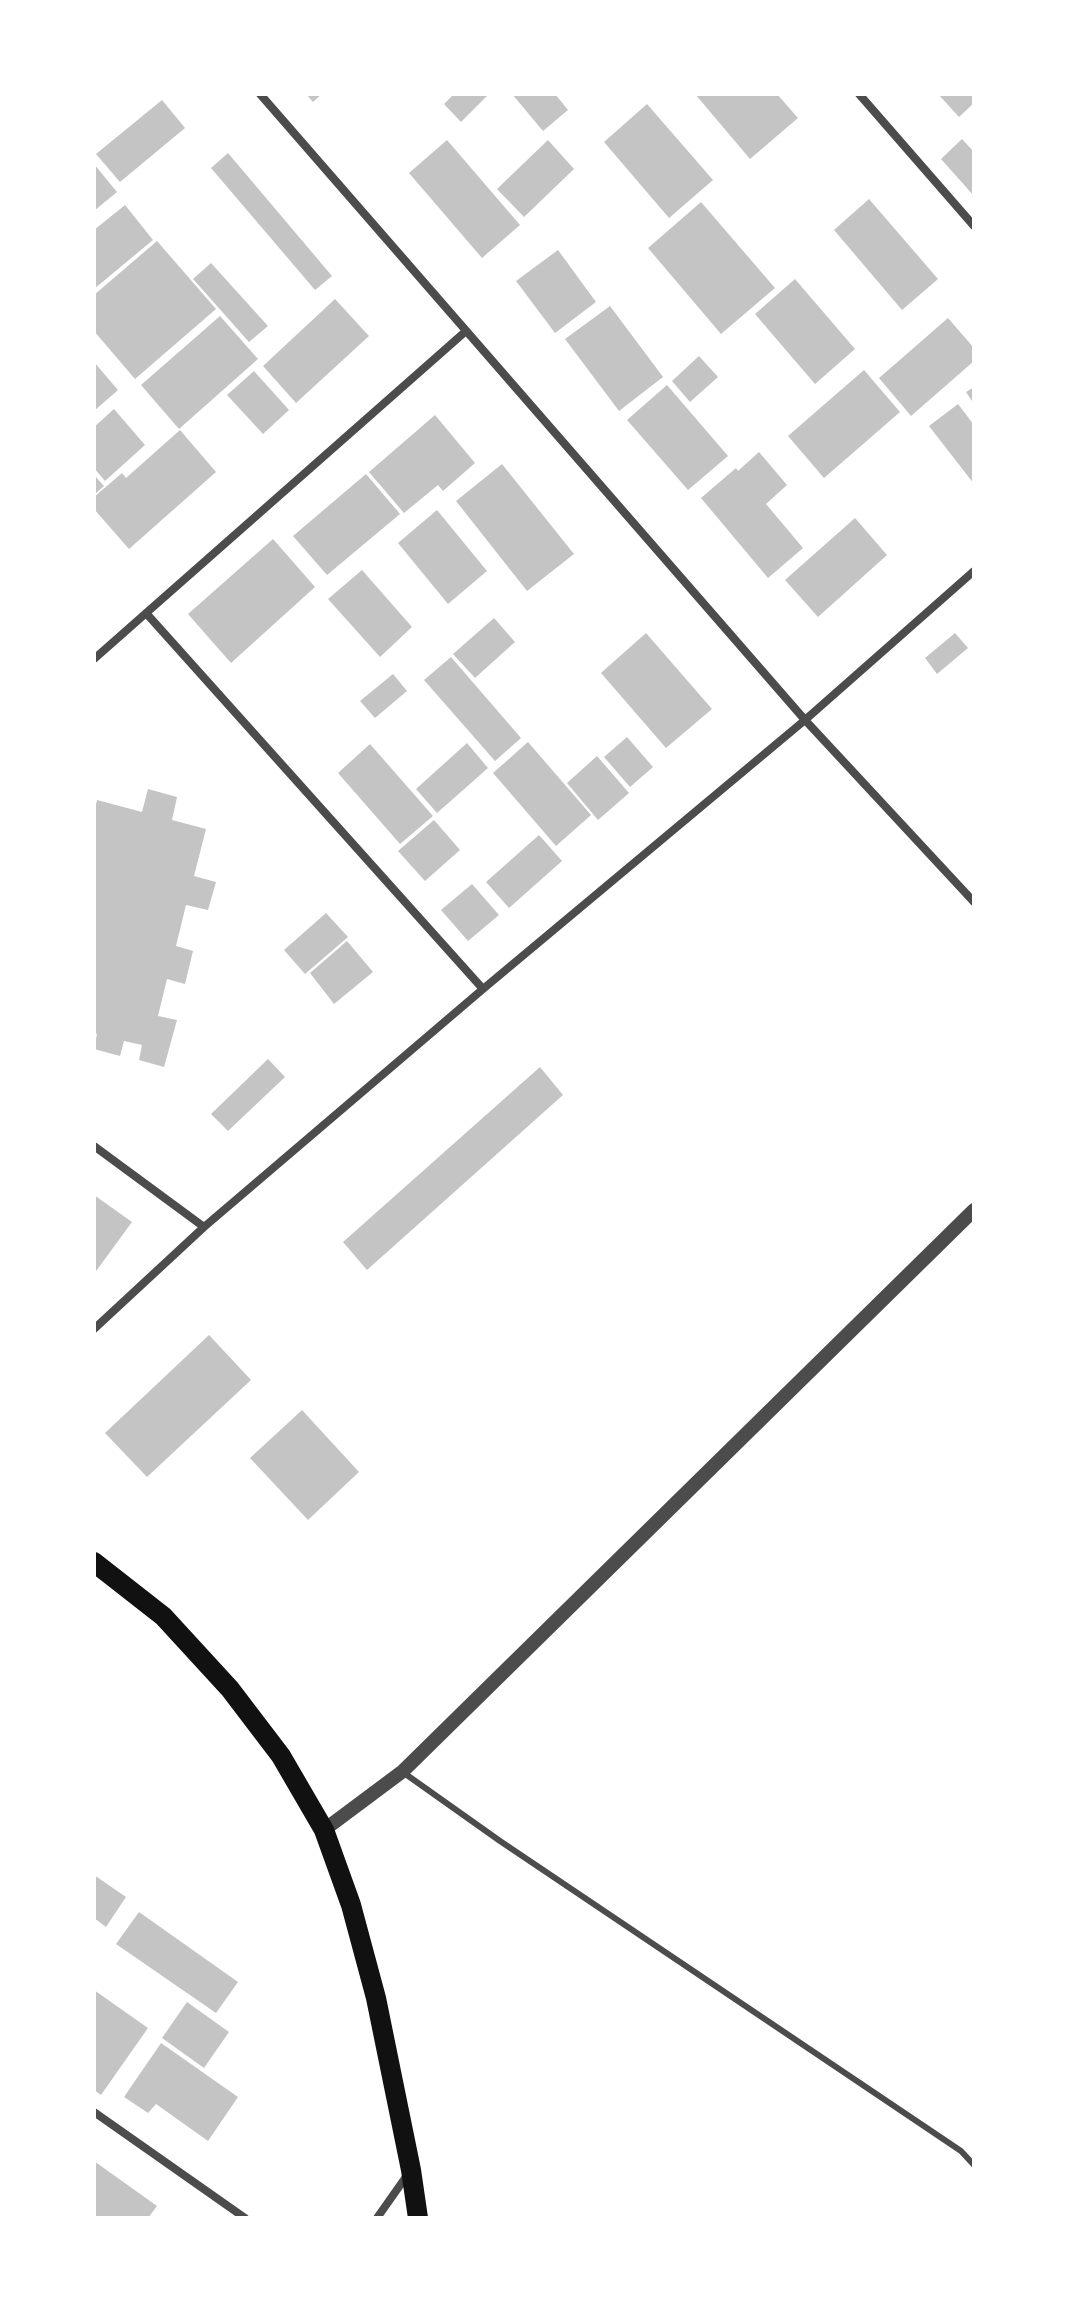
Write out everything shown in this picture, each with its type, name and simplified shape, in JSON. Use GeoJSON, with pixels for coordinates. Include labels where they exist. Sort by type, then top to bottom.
{"type":"FeatureCollection","features":[{"type":"Feature","properties":{"kind":"main road"},"geometry":{"type":"LineString","coordinates":[[94,1562],[163,1616],[230,1689],[281,1756],[324,1830],[351,1905],[376,1998],[418,2218]]}},
{"type":"Feature","properties":{"kind":"street"},"geometry":{"type":"LineString","coordinates":[[260,94],[805,720],[974,902]]}},
{"type":"Feature","properties":{"kind":"street"},"geometry":{"type":"LineString","coordinates":[[859,94],[974,226]]}},
{"type":"Feature","properties":{"kind":"street"},"geometry":{"type":"LineString","coordinates":[[94,659],[466,331]]}},
{"type":"Feature","properties":{"kind":"street"},"geometry":{"type":"LineString","coordinates":[[94,1329],[204,1227],[805,720],[974,571]]}},
{"type":"Feature","properties":{"kind":"street"},"geometry":{"type":"LineString","coordinates":[[146,613],[483,989]]}},
{"type":"Feature","properties":{"kind":"street"},"geometry":{"type":"LineString","coordinates":[[94,1146],[204,1227]]}},
{"type":"Feature","properties":{"kind":"street"},"geometry":{"type":"LineString","coordinates":[[324,1830],[403,1771],[974,1210]]}},
{"type":"Feature","properties":{"kind":"street"},"geometry":{"type":"LineString","coordinates":[[94,2112],[245,2218]]}},
{"type":"Feature","properties":{"kind":"street"},"geometry":{"type":"LineString","coordinates":[[377,2218],[411,2170]]}},
{"type":"Feature","properties":{"kind":"lane"},"geometry":{"type":"LineString","coordinates":[[403,1771],[500,1841],[961,2151],[974,2165]]}},
{"type":"Feature","properties":{"kind":"building"},"geometry":{"type":"Polygon","coordinates":[[[306,94],[322,94],[313,102],[306,94]]]}},
{"type":"Feature","properties":{"kind":"building"},"geometry":{"type":"Polygon","coordinates":[[[454,94],[489,94],[461,122],[444,104],[454,94]]]}},
{"type":"Feature","properties":{"kind":"building"},"geometry":{"type":"Polygon","coordinates":[[[512,94],[555,94],[568,110],[543,131],[512,94]]]}},
{"type":"Feature","properties":{"kind":"building"},"geometry":{"type":"Polygon","coordinates":[[[695,94],[777,94],[798,118],[750,159],[695,94]]]}},
{"type":"Feature","properties":{"kind":"building"},"geometry":{"type":"Polygon","coordinates":[[[938,94],[974,94],[974,103],[959,117],[938,94]]]}},
{"type":"Feature","properties":{"kind":"building"},"geometry":{"type":"Polygon","coordinates":[[[162,100],[185,128],[120,182],[96,154],[162,100]]]}},
{"type":"Feature","properties":{"kind":"building"},"geometry":{"type":"Polygon","coordinates":[[[647,104],[713,180],[669,218],[604,142],[647,104]]]}},
{"type":"Feature","properties":{"kind":"building"},"geometry":{"type":"Polygon","coordinates":[[[962,139],[974,152],[974,196],[941,159],[962,139]]]}},
{"type":"Feature","properties":{"kind":"building"},"geometry":{"type":"Polygon","coordinates":[[[447,140],[520,225],[482,258],[409,173],[447,140]]]}},
{"type":"Feature","properties":{"kind":"building"},"geometry":{"type":"Polygon","coordinates":[[[548,140],[574,169],[524,217],[497,189],[548,140]]]}},
{"type":"Feature","properties":{"kind":"building"},"geometry":{"type":"Polygon","coordinates":[[[228,153],[332,276],[315,290],[211,168],[228,153]]]}},
{"type":"Feature","properties":{"kind":"building"},"geometry":{"type":"Polygon","coordinates":[[[94,164],[117,192],[94,211],[94,164]]]}},
{"type":"Feature","properties":{"kind":"building"},"geometry":{"type":"Polygon","coordinates":[[[869,199],[938,279],[902,310],[834,230],[869,199]]]}},
{"type":"Feature","properties":{"kind":"building"},"geometry":{"type":"Polygon","coordinates":[[[701,202],[775,288],[721,334],[648,248],[701,202]]]}},
{"type":"Feature","properties":{"kind":"building"},"geometry":{"type":"Polygon","coordinates":[[[125,205],[153,240],[94,289],[94,230],[125,205]]]}},
{"type":"Feature","properties":{"kind":"building"},"geometry":{"type":"Polygon","coordinates":[[[157,241],[216,309],[135,379],[94,331],[94,295],[157,241]]]}},
{"type":"Feature","properties":{"kind":"building"},"geometry":{"type":"Polygon","coordinates":[[[558,250],[596,302],[555,333],[516,281],[558,250]]]}},
{"type":"Feature","properties":{"kind":"building"},"geometry":{"type":"Polygon","coordinates":[[[211,263],[268,326],[249,342],[193,279],[211,263]]]}},
{"type":"Feature","properties":{"kind":"building"},"geometry":{"type":"Polygon","coordinates":[[[795,279],[855,349],[815,384],[755,314],[795,279]]]}},
{"type":"Feature","properties":{"kind":"building"},"geometry":{"type":"Polygon","coordinates":[[[335,299],[369,336],[296,403],[263,366],[335,299]]]}},
{"type":"Feature","properties":{"kind":"building"},"geometry":{"type":"Polygon","coordinates":[[[610,306],[663,377],[619,411],[565,339],[610,306]]]}},
{"type":"Feature","properties":{"kind":"building"},"geometry":{"type":"Polygon","coordinates":[[[220,316],[258,359],[179,429],[141,385],[220,316]]]}},
{"type":"Feature","properties":{"kind":"building"},"geometry":{"type":"Polygon","coordinates":[[[948,318],[974,348],[974,361],[911,416],[879,378],[948,318]]]}},
{"type":"Feature","properties":{"kind":"building"},"geometry":{"type":"Polygon","coordinates":[[[699,356],[718,377],[690,402],[672,381],[699,356]]]}},
{"type":"Feature","properties":{"kind":"building"},"geometry":{"type":"Polygon","coordinates":[[[94,362],[118,390],[94,411],[94,362]]]}},
{"type":"Feature","properties":{"kind":"building"},"geometry":{"type":"Polygon","coordinates":[[[864,370],[900,412],[824,478],[788,436],[864,370]]]}},
{"type":"Feature","properties":{"kind":"building"},"geometry":{"type":"Polygon","coordinates":[[[254,371],[289,410],[263,434],[227,395],[254,371]]]}},
{"type":"Feature","properties":{"kind":"building"},"geometry":{"type":"Polygon","coordinates":[[[667,385],[728,456],[688,490],[627,420],[667,385]]]}},
{"type":"Feature","properties":{"kind":"building"},"geometry":{"type":"Polygon","coordinates":[[[974,387],[974,404],[966,392],[974,387]]]}},
{"type":"Feature","properties":{"kind":"building"},"geometry":{"type":"Polygon","coordinates":[[[958,404],[974,425],[974,484],[929,426],[958,404]]]}},
{"type":"Feature","properties":{"kind":"building"},"geometry":{"type":"Polygon","coordinates":[[[114,409],[145,445],[105,481],[94,468],[94,427],[114,409]]]}},
{"type":"Feature","properties":{"kind":"building"},"geometry":{"type":"Polygon","coordinates":[[[435,415],[475,463],[443,491],[438,485],[404,513],[369,472],[435,415]]]}},
{"type":"Feature","properties":{"kind":"building"},"geometry":{"type":"Polygon","coordinates":[[[180,430],[216,472],[129,549],[94,509],[94,497],[122,473],[126,478],[180,430]]]}},
{"type":"Feature","properties":{"kind":"building"},"geometry":{"type":"Polygon","coordinates":[[[759,452],[787,485],[766,504],[803,548],[768,578],[701,498],[759,452]]]}},
{"type":"Feature","properties":{"kind":"building"},"geometry":{"type":"Polygon","coordinates":[[[502,464],[574,554],[527,591],[456,501],[502,464]]]}},
{"type":"Feature","properties":{"kind":"building"},"geometry":{"type":"Polygon","coordinates":[[[366,474],[400,514],[327,575],[293,536],[366,474]]]}},
{"type":"Feature","properties":{"kind":"building"},"geometry":{"type":"Polygon","coordinates":[[[94,475],[104,486],[94,495],[94,475]]]}},
{"type":"Feature","properties":{"kind":"building"},"geometry":{"type":"Polygon","coordinates":[[[437,510],[487,571],[448,604],[398,543],[437,510]]]}},
{"type":"Feature","properties":{"kind":"building"},"geometry":{"type":"Polygon","coordinates":[[[855,518],[887,555],[818,617],[785,580],[855,518]]]}},
{"type":"Feature","properties":{"kind":"building"},"geometry":{"type":"Polygon","coordinates":[[[273,539],[315,587],[231,663],[188,614],[273,539]]]}},
{"type":"Feature","properties":{"kind":"building"},"geometry":{"type":"Polygon","coordinates":[[[362,570],[412,627],[380,657],[328,599],[362,570]]]}},
{"type":"Feature","properties":{"kind":"building"},"geometry":{"type":"Polygon","coordinates":[[[494,618],[515,642],[475,678],[453,654],[494,618]]]}},
{"type":"Feature","properties":{"kind":"building"},"geometry":{"type":"Polygon","coordinates":[[[646,633],[712,709],[666,748],[601,673],[646,633]]]}},
{"type":"Feature","properties":{"kind":"building"},"geometry":{"type":"Polygon","coordinates":[[[955,633],[968,648],[937,674],[925,658],[955,633]]]}},
{"type":"Feature","properties":{"kind":"building"},"geometry":{"type":"Polygon","coordinates":[[[451,657],[521,738],[495,761],[424,680],[451,657]]]}},
{"type":"Feature","properties":{"kind":"building"},"geometry":{"type":"Polygon","coordinates":[[[393,674],[407,691],[375,718],[360,701],[393,674]]]}},
{"type":"Feature","properties":{"kind":"building"},"geometry":{"type":"Polygon","coordinates":[[[627,737],[653,767],[630,787],[604,757],[627,737]]]}},
{"type":"Feature","properties":{"kind":"building"},"geometry":{"type":"Polygon","coordinates":[[[528,742],[591,815],[556,846],[493,773],[528,742]]]}},
{"type":"Feature","properties":{"kind":"building"},"geometry":{"type":"Polygon","coordinates":[[[467,743],[488,768],[437,813],[416,789],[467,743]]]}},
{"type":"Feature","properties":{"kind":"building"},"geometry":{"type":"Polygon","coordinates":[[[370,744],[433,816],[400,844],[338,773],[370,744]]]}},
{"type":"Feature","properties":{"kind":"building"},"geometry":{"type":"Polygon","coordinates":[[[597,756],[629,793],[598,820],[567,783],[597,756]]]}},
{"type":"Feature","properties":{"kind":"building"},"geometry":{"type":"Polygon","coordinates":[[[148,789],[177,797],[172,820],[206,829],[194,876],[216,882],[208,910],[186,905],[176,946],[193,951],[185,984],[167,979],[158,1016],[177,1020],[164,1067],[139,1060],[142,1045],[124,1041],[120,1056],[94,1049],[97,1034],[94,1033],[94,814],[97,800],[142,812],[148,789]]]}},
{"type":"Feature","properties":{"kind":"building"},"geometry":{"type":"Polygon","coordinates":[[[434,820],[460,850],[425,881],[398,851],[434,820]]]}},
{"type":"Feature","properties":{"kind":"building"},"geometry":{"type":"Polygon","coordinates":[[[539,835],[562,861],[509,908],[486,882],[539,835]]]}},
{"type":"Feature","properties":{"kind":"building"},"geometry":{"type":"Polygon","coordinates":[[[472,884],[499,915],[468,941],[441,910],[472,884]]]}},
{"type":"Feature","properties":{"kind":"building"},"geometry":{"type":"Polygon","coordinates":[[[326,913],[348,937],[305,974],[284,950],[326,913]]]}},
{"type":"Feature","properties":{"kind":"building"},"geometry":{"type":"Polygon","coordinates":[[[347,941],[373,972],[334,1004],[310,973],[347,941]]]}},
{"type":"Feature","properties":{"kind":"building"},"geometry":{"type":"Polygon","coordinates":[[[268,1059],[285,1077],[228,1131],[211,1114],[268,1059]]]}},
{"type":"Feature","properties":{"kind":"building"},"geometry":{"type":"Polygon","coordinates":[[[540,1067],[563,1095],[367,1270],[343,1242],[540,1067]]]}},
{"type":"Feature","properties":{"kind":"building"},"geometry":{"type":"Polygon","coordinates":[[[94,1195],[132,1222],[94,1274],[94,1195]]]}},
{"type":"Feature","properties":{"kind":"building"},"geometry":{"type":"Polygon","coordinates":[[[209,1335],[251,1380],[147,1477],[105,1433],[209,1335]]]}},
{"type":"Feature","properties":{"kind":"building"},"geometry":{"type":"Polygon","coordinates":[[[302,1410],[359,1472],[308,1520],[250,1458],[302,1410]]]}},
{"type":"Feature","properties":{"kind":"building"},"geometry":{"type":"Polygon","coordinates":[[[94,1875],[126,1897],[106,1927],[94,1918],[94,1875]]]}},
{"type":"Feature","properties":{"kind":"building"},"geometry":{"type":"Polygon","coordinates":[[[139,1912],[238,1982],[216,2013],[116,1944],[139,1912]]]}},
{"type":"Feature","properties":{"kind":"building"},"geometry":{"type":"Polygon","coordinates":[[[94,1990],[148,2028],[101,2095],[94,2090],[94,1990]]]}},
{"type":"Feature","properties":{"kind":"building"},"geometry":{"type":"Polygon","coordinates":[[[187,2002],[229,2032],[204,2068],[162,2038],[187,2002]]]}},
{"type":"Feature","properties":{"kind":"building"},"geometry":{"type":"Polygon","coordinates":[[[161,2043],[238,2097],[208,2141],[156,2104],[148,2113],[124,2097],[161,2043]]]}},
{"type":"Feature","properties":{"kind":"building"},"geometry":{"type":"Polygon","coordinates":[[[94,2161],[157,2206],[148,2218],[94,2218],[94,2161]]]}}]}
